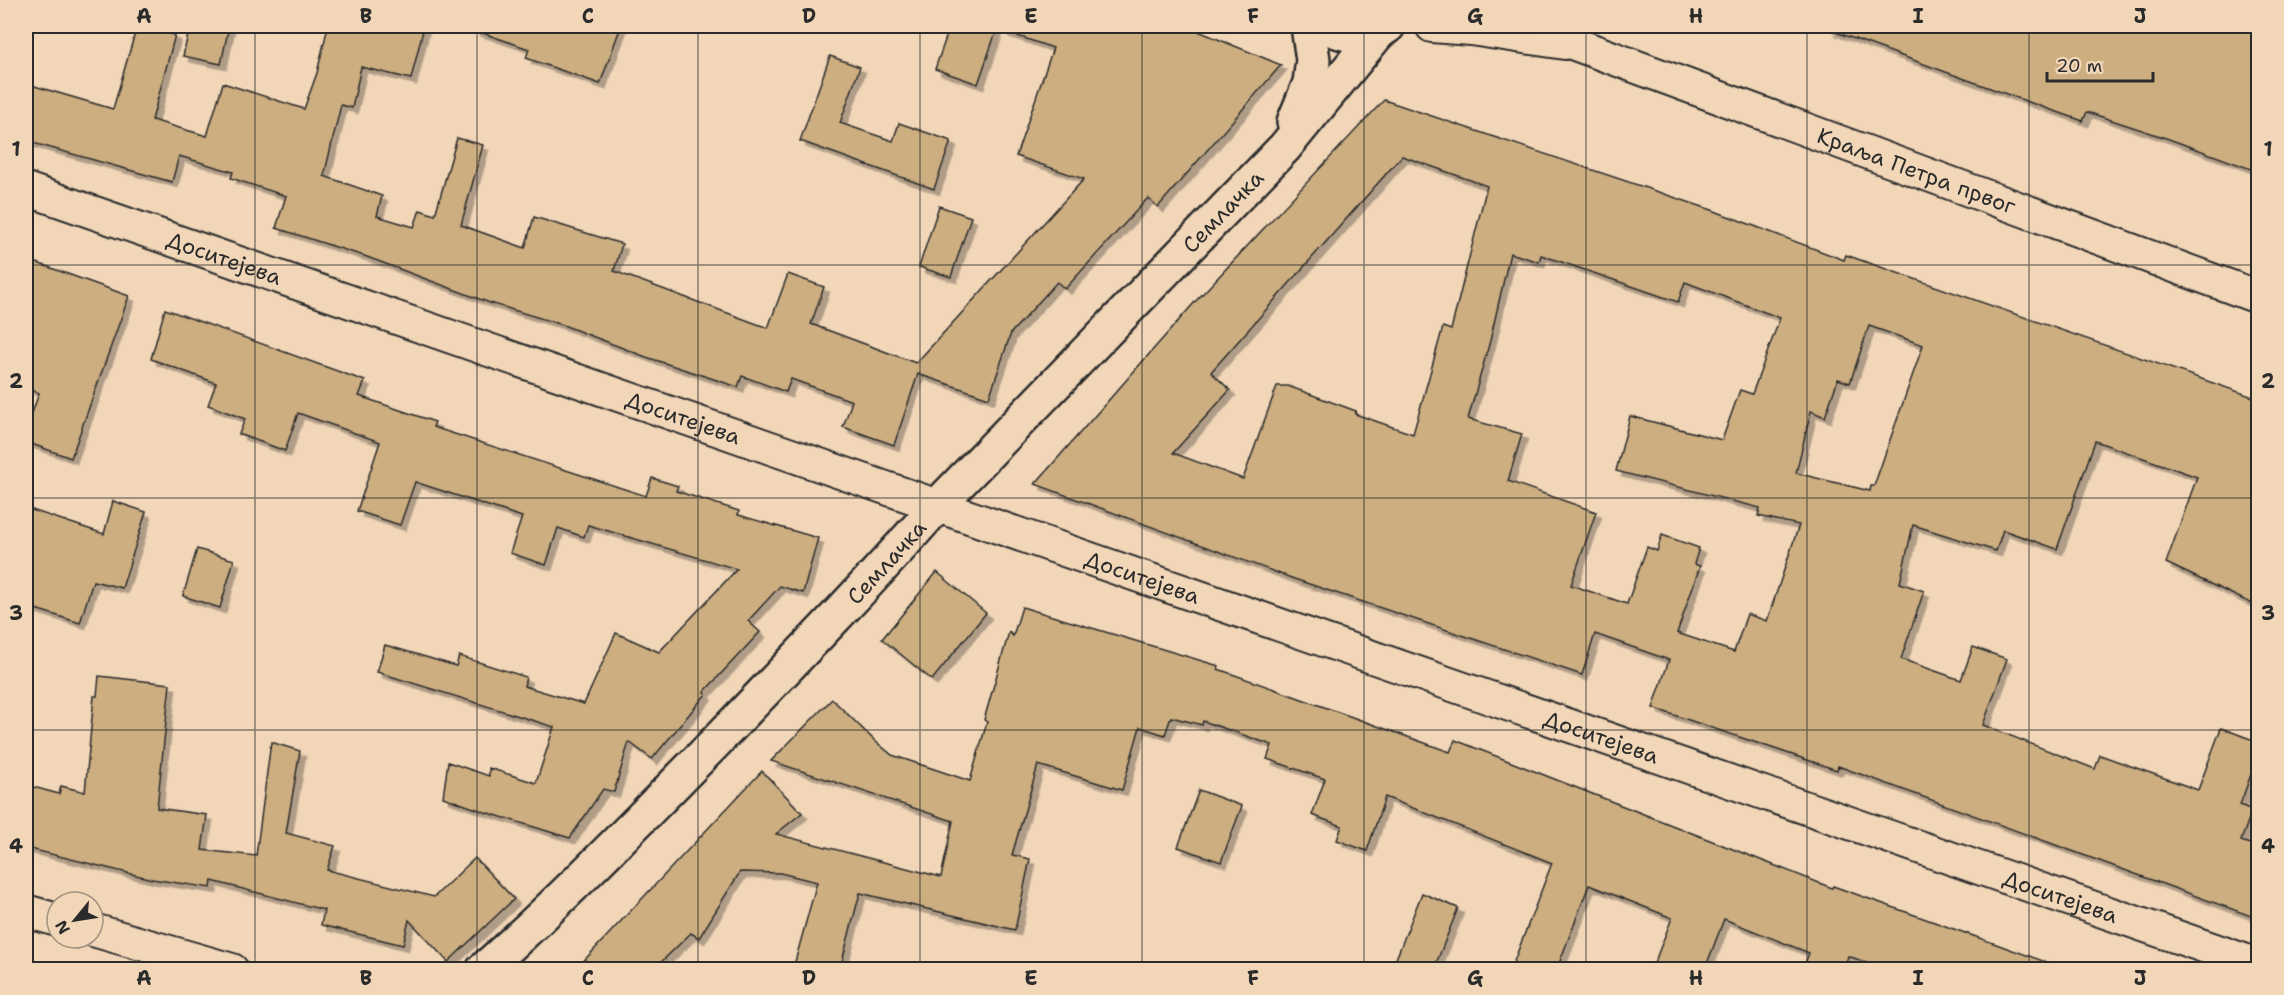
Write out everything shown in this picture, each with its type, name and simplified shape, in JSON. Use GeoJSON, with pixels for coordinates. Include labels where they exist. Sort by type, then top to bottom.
{"type":"FeatureCollection","features":[{"type":"Feature","properties":{"kind":"main road","name":"Семлачка"},"geometry":{"type":"LineString","coordinates":[[1284,147],[1310,83],[1313,60],[1308,26]]}},
{"type":"Feature","properties":{"kind":"main road"},"geometry":{"type":"LineString","coordinates":[[1325,26],[1360,36],[1384,29]]}},
{"type":"Feature","properties":{"kind":"main road","name":"Семлачка"},"geometry":{"type":"LineString","coordinates":[[483,969],[567,893],[753,703],[894,555],[937,506],[1284,147],[1384,29]]}},
{"type":"Feature","properties":{"kind":"street","name":"Краља Петра првог"},"geometry":{"type":"LineString","coordinates":[[1432,26],[1471,29],[1575,44]]}},
{"type":"Feature","properties":{"kind":"street","name":"Краља Петра првог"},"geometry":{"type":"LineString","coordinates":[[1542,26],[1575,44],[2259,297]]}},
{"type":"Feature","properties":{"kind":"street","name":"Доситејева"},"geometry":{"type":"LineString","coordinates":[[26,189],[2259,965]]}},
{"type":"Feature","properties":{"kind":"street"},"geometry":{"type":"LineString","coordinates":[[26,911],[45,917]]}},
{"type":"Feature","properties":{"kind":"street"},"geometry":{"type":"LineString","coordinates":[[105,933],[232,969]]}},
{"type":"Feature","properties":{"kind":"building"},"geometry":{"type":"Polygon","coordinates":[[[137,26],[175,35],[152,120],[207,136],[223,83],[304,109],[317,73],[328,26],[424,26],[411,79],[361,67],[352,108],[341,105],[324,176],[382,196],[377,216],[414,227],[420,210],[435,215],[457,138],[483,145],[461,225],[525,248],[534,217],[622,244],[614,271],[768,328],[788,274],[824,287],[811,324],[916,363],[1084,179],[1016,156],[1053,48],[1003,31],[1004,26],[1186,26],[1281,65],[1158,207],[1148,198],[1065,289],[1057,282],[1011,333],[989,398],[918,374],[894,445],[843,427],[852,401],[791,379],[786,392],[742,376],[738,387],[646,357],[563,325],[490,303],[367,257],[276,228],[286,196],[231,178],[233,172],[179,156],[172,182],[26,141],[26,104],[31,85],[113,109],[137,26]]]}},
{"type":"Feature","properties":{"kind":"building"},"geometry":{"type":"Polygon","coordinates":[[[190,26],[229,26],[221,64],[183,56],[190,26]]]}},
{"type":"Feature","properties":{"kind":"building"},"geometry":{"type":"Polygon","coordinates":[[[475,26],[621,26],[600,84],[526,58],[529,49],[474,30],[475,26]]]}},
{"type":"Feature","properties":{"kind":"building"},"geometry":{"type":"Polygon","coordinates":[[[950,26],[998,26],[978,84],[935,69],[950,26]]]}},
{"type":"Feature","properties":{"kind":"building"},"geometry":{"type":"Polygon","coordinates":[[[1831,26],[2259,26],[2259,172],[2087,112],[2083,121],[1830,30],[1831,26]]]}},
{"type":"Feature","properties":{"kind":"building"},"geometry":{"type":"Polygon","coordinates":[[[830,56],[860,67],[840,123],[893,141],[899,123],[951,141],[934,189],[800,141],[830,56]]]}},
{"type":"Feature","properties":{"kind":"building"},"geometry":{"type":"Polygon","coordinates":[[[1384,100],[1712,210],[1844,260],[1846,255],[2259,399],[2259,607],[2166,563],[2197,477],[2095,441],[2057,549],[2003,530],[1996,551],[1913,525],[1900,583],[1924,591],[1901,659],[1961,680],[1973,647],[2007,659],[1983,725],[2095,769],[2100,755],[2198,790],[2221,728],[2259,742],[2259,752],[2240,805],[2252,810],[2241,841],[2259,847],[2259,919],[1838,766],[1837,770],[1653,708],[1669,660],[1595,634],[1582,675],[1294,579],[1035,484],[1194,303],[1384,100]],[[1402,156],[1211,372],[1230,390],[1173,453],[1243,479],[1277,386],[1288,386],[1356,411],[1355,414],[1413,434],[1443,327],[1451,330],[1487,186],[1402,156]],[[1510,253],[1490,341],[1468,419],[1522,434],[1508,481],[1596,512],[1571,585],[1627,604],[1647,547],[1657,551],[1662,535],[1699,548],[1694,564],[1700,566],[1677,633],[1734,652],[1747,614],[1767,621],[1799,525],[1758,516],[1760,508],[1616,471],[1630,416],[1722,440],[1740,390],[1752,394],[1780,318],[1685,282],[1678,302],[1541,255],[1539,262],[1510,253]],[[1869,326],[1850,383],[1838,379],[1825,417],[1811,411],[1796,473],[1870,491],[1871,486],[1874,486],[1923,345],[1869,326]]]}},
{"type":"Feature","properties":{"kind":"building"},"geometry":{"type":"Polygon","coordinates":[[[939,206],[971,217],[951,277],[919,267],[939,206]]]}},
{"type":"Feature","properties":{"kind":"building"},"geometry":{"type":"Polygon","coordinates":[[[26,259],[129,296],[71,458],[26,442],[26,431],[39,393],[26,388],[26,259]]]}},
{"type":"Feature","properties":{"kind":"building"},"geometry":{"type":"Polygon","coordinates":[[[165,309],[365,381],[359,396],[435,422],[433,427],[646,496],[652,478],[678,486],[676,491],[739,511],[738,515],[818,538],[803,593],[780,586],[748,621],[760,632],[704,692],[706,694],[652,759],[629,742],[614,792],[603,789],[570,838],[443,797],[448,762],[489,776],[489,768],[536,783],[554,727],[377,672],[385,645],[456,666],[459,656],[526,677],[524,686],[584,704],[616,633],[659,652],[737,569],[588,525],[584,537],[558,528],[546,565],[510,553],[522,517],[415,482],[400,525],[357,511],[380,442],[298,413],[285,451],[239,434],[245,419],[208,405],[216,383],[151,359],[165,309]]]}},
{"type":"Feature","properties":{"kind":"building"},"geometry":{"type":"Polygon","coordinates":[[[113,501],[146,512],[122,588],[93,581],[80,623],[26,606],[26,508],[104,534],[113,501]]]}},
{"type":"Feature","properties":{"kind":"building"},"geometry":{"type":"Polygon","coordinates":[[[197,549],[234,560],[220,608],[183,596],[197,549]]]}},
{"type":"Feature","properties":{"kind":"building"},"geometry":{"type":"Polygon","coordinates":[[[937,572],[986,613],[932,680],[882,639],[937,572]]]}},
{"type":"Feature","properties":{"kind":"building"},"geometry":{"type":"Polygon","coordinates":[[[1022,607],[1219,666],[1218,669],[1450,752],[1455,740],[1832,888],[1833,886],[1996,944],[2057,966],[2057,969],[1885,969],[1848,956],[1844,969],[1803,969],[1809,953],[1724,919],[1705,969],[1652,969],[1672,918],[1589,885],[1557,969],[1511,969],[1552,863],[1385,797],[1367,851],[1337,840],[1342,826],[1312,815],[1325,779],[1267,759],[1272,745],[1203,721],[1202,725],[1171,717],[1165,735],[1140,727],[1122,790],[1038,765],[1012,855],[1030,859],[1015,930],[860,893],[840,969],[793,969],[817,882],[780,873],[740,872],[699,938],[691,933],[654,969],[576,969],[762,771],[802,813],[776,834],[941,877],[953,821],[771,761],[832,699],[892,755],[970,781],[987,722],[984,720],[1009,632],[1013,636],[1022,607]]]}},
{"type":"Feature","properties":{"kind":"building"},"geometry":{"type":"Polygon","coordinates":[[[99,676],[170,684],[157,808],[207,815],[202,850],[256,856],[271,742],[300,751],[286,833],[335,846],[327,870],[434,897],[475,858],[514,899],[448,962],[409,920],[403,945],[321,925],[324,910],[212,881],[211,888],[152,879],[26,848],[26,785],[59,794],[61,786],[85,792],[94,696],[97,696],[99,676]]]}},
{"type":"Feature","properties":{"kind":"building"},"geometry":{"type":"Polygon","coordinates":[[[1199,790],[1242,806],[1221,862],[1178,847],[1199,790]]]}},
{"type":"Feature","properties":{"kind":"building"},"geometry":{"type":"Polygon","coordinates":[[[1422,893],[1458,908],[1434,969],[1392,969],[1422,893]]]}}]}
